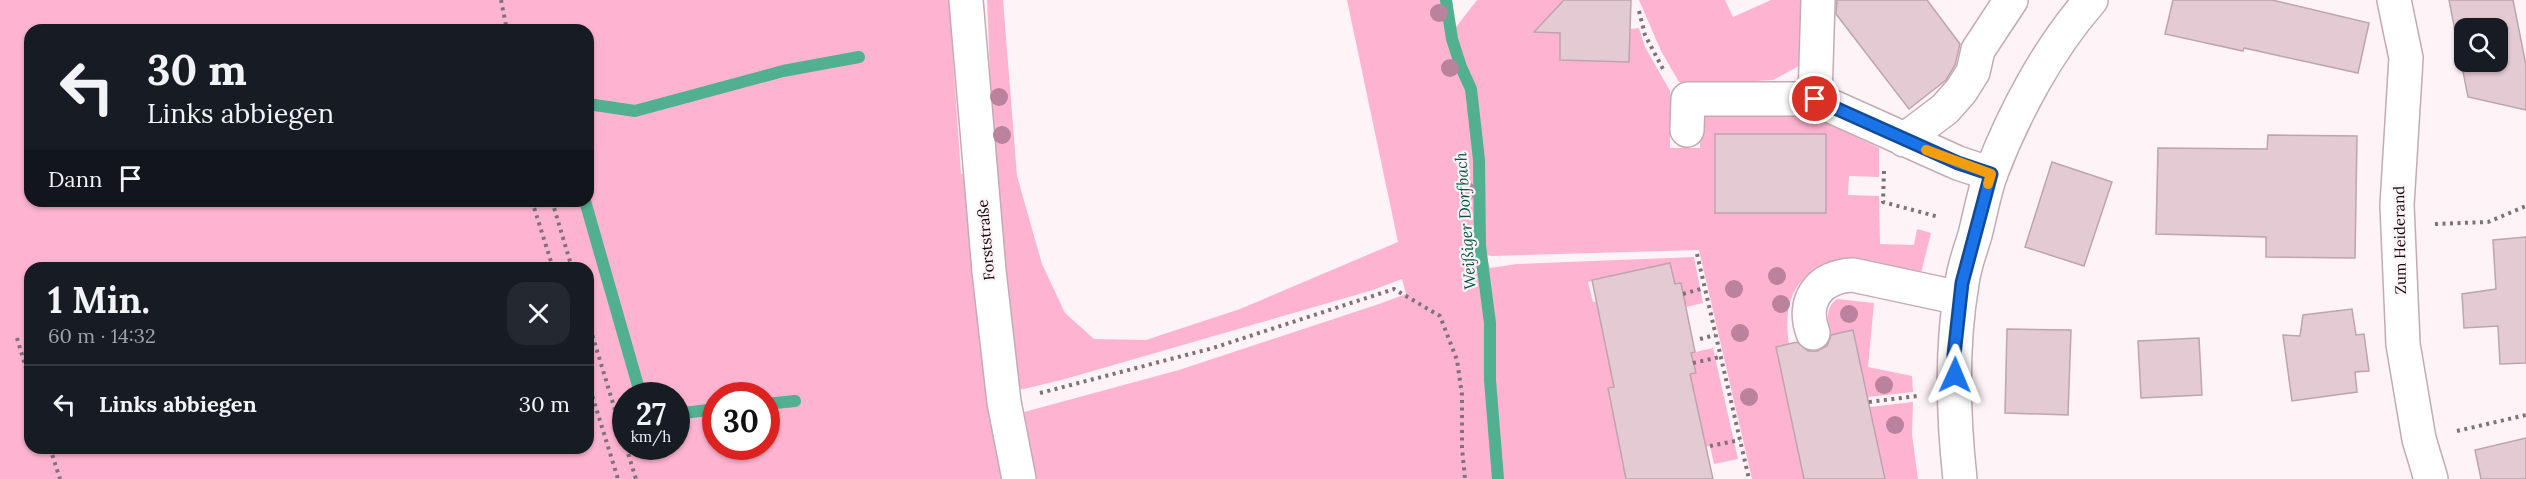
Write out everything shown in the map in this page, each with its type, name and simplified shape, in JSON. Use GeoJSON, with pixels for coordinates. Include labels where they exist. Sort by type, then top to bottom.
{"type":"FeatureCollection","features":[{"type":"Feature","properties":{"kind":"street","name":"Forststraße"},"geometry":{"type":"LineString","coordinates":[[966,0],[988,271],[1004,402],[1019,479]]}},
{"type":"Feature","properties":{"kind":"street"},"geometry":{"type":"LineString","coordinates":[[1815,99],[1818,0]]}},
{"type":"Feature","properties":{"kind":"street"},"geometry":{"type":"LineString","coordinates":[[1894,136],[1945,109],[1961,91],[1973,72],[1978,50],[2011,0]]}},
{"type":"Feature","properties":{"kind":"street"},"geometry":{"type":"LineString","coordinates":[[1960,479],[1955,436],[1954,355],[1962,283],[1991,174],[2014,120],[2043,67],[2078,14],[2091,0]]}},
{"type":"Feature","properties":{"kind":"street","name":"Zum Heiderand"},"geometry":{"type":"LineString","coordinates":[[2394,0],[2406,58],[2397,205],[2403,344],[2420,439],[2432,479]]}},
{"type":"Feature","properties":{"kind":"street"},"geometry":{"type":"LineString","coordinates":[[1687,114],[1815,99],[1894,136],[1991,174]]}},
{"type":"Feature","properties":{"kind":"street"},"geometry":{"type":"LineString","coordinates":[[1813,333],[1809,322],[1812,297],[1829,280],[1841,275],[1853,275],[1960,298]]}},
{"type":"Feature","properties":{"kind":"path"},"geometry":{"type":"LineString","coordinates":[[501,0],[506,24]]}},
{"type":"Feature","properties":{"kind":"path"},"geometry":{"type":"LineString","coordinates":[[1639,11],[1645,35],[1687,114]]}},
{"type":"Feature","properties":{"kind":"path"},"geometry":{"type":"LineString","coordinates":[[1894,136],[1883,202],[1939,217]]}},
{"type":"Feature","properties":{"kind":"path"},"geometry":{"type":"LineString","coordinates":[[2398,225],[2488,222],[2526,206]]}},
{"type":"Feature","properties":{"kind":"path"},"geometry":{"type":"LineString","coordinates":[[534,207],[551,262]]}},
{"type":"Feature","properties":{"kind":"path"},"geometry":{"type":"LineString","coordinates":[[554,207],[570,262]]}},
{"type":"Feature","properties":{"kind":"path"},"geometry":{"type":"LineString","coordinates":[[1697,254],[1749,479]]}},
{"type":"Feature","properties":{"kind":"path"},"geometry":{"type":"LineString","coordinates":[[1683,294],[1704,288]]}},
{"type":"Feature","properties":{"kind":"path"},"geometry":{"type":"LineString","coordinates":[[1004,402],[1214,348],[1394,289],[1440,315],[1457,360],[1462,395],[1462,448],[1465,479]]}},
{"type":"Feature","properties":{"kind":"path"},"geometry":{"type":"LineString","coordinates":[[1700,339],[1715,335]]}},
{"type":"Feature","properties":{"kind":"path"},"geometry":{"type":"LineString","coordinates":[[16,338],[24,363]]}},
{"type":"Feature","properties":{"kind":"path"},"geometry":{"type":"LineString","coordinates":[[594,341],[612,400]]}},
{"type":"Feature","properties":{"kind":"path"},"geometry":{"type":"LineString","coordinates":[[1693,363],[1720,357]]}},
{"type":"Feature","properties":{"kind":"path"},"geometry":{"type":"LineString","coordinates":[[1869,402],[1917,396]]}},
{"type":"Feature","properties":{"kind":"path"},"geometry":{"type":"LineString","coordinates":[[594,401],[618,479]]}},
{"type":"Feature","properties":{"kind":"path"},"geometry":{"type":"LineString","coordinates":[[2420,439],[2526,415]]}},
{"type":"Feature","properties":{"kind":"path"},"geometry":{"type":"LineString","coordinates":[[1710,446],[1740,440]]}},
{"type":"Feature","properties":{"kind":"path"},"geometry":{"type":"LineString","coordinates":[[52,454],[60,479]]}},
{"type":"Feature","properties":{"kind":"path"},"geometry":{"type":"LineString","coordinates":[[630,460],[636,479]]}},
{"type":"Feature","properties":{"kind":"shaded area"},"geometry":{"type":"Polygon","coordinates":[[[0,0],[949,0],[961,174],[994,175],[987,0],[1003,0],[1017,176],[1042,264],[1065,313],[1094,339],[1146,340],[1240,309],[1398,242],[1347,0],[1448,0],[1453,31],[1477,0],[1564,0],[1560,60],[1628,62],[1630,29],[1639,28],[1645,47],[1670,91],[1670,148],[1700,148],[1701,111],[1803,112],[1879,148],[1879,177],[1849,176],[1848,195],[1879,196],[1880,244],[1914,245],[1917,229],[1931,233],[1921,273],[1832,263],[1808,275],[1793,294],[1788,317],[1789,344],[1776,347],[1804,479],[1752,479],[1699,250],[1486,255],[1490,268],[1517,264],[1694,257],[1703,303],[1686,307],[1681,283],[1675,284],[1670,263],[1588,282],[1593,302],[1600,301],[1614,387],[1695,373],[1691,353],[1713,348],[1738,459],[1714,464],[1710,446],[1706,447],[1701,428],[1619,446],[1623,467],[1633,479],[1036,479],[1024,412],[1179,370],[1379,304],[1406,294],[1402,279],[1373,290],[1065,379],[1024,389],[987,388],[1003,479],[0,479],[0,0]],[[1715,134],[1715,213],[1825,213],[1826,134],[1715,134]]]}},
{"type":"Feature","properties":{"kind":"shaded area"},"geometry":{"type":"Polygon","coordinates":[[[1639,0],[1725,0],[1733,17],[1771,0],[1807,0],[1803,64],[1773,80],[1724,83],[1679,82],[1661,51],[1639,0]]]}},
{"type":"Feature","properties":{"kind":"shaded area"},"geometry":{"type":"Polygon","coordinates":[[[1837,299],[1874,303],[1868,367],[1912,376],[1913,392],[1868,397],[1853,330],[1831,335],[1829,310],[1837,299]]]}},
{"type":"Feature","properties":{"kind":"shaded area"},"geometry":{"type":"Polygon","coordinates":[[[1913,402],[1912,435],[1918,479],[1885,479],[1870,407],[1913,402]]]}},
{"type":"Feature","properties":{"kind":"building"},"geometry":{"type":"Polygon","coordinates":[[[1564,0],[1631,0],[1629,62],[1560,60],[1560,33],[1534,32],[1564,0]]]}},
{"type":"Feature","properties":{"kind":"building"},"geometry":{"type":"Polygon","coordinates":[[[1837,0],[1927,0],[1960,44],[1955,65],[1946,80],[1909,109],[1836,14],[1837,0]]]}},
{"type":"Feature","properties":{"kind":"building"},"geometry":{"type":"Polygon","coordinates":[[[2173,0],[2272,0],[2369,23],[2358,73],[2244,48],[2243,51],[2165,34],[2173,0]]]}},
{"type":"Feature","properties":{"kind":"building"},"geometry":{"type":"Polygon","coordinates":[[[2449,0],[2513,0],[2526,65],[2526,110],[2468,97],[2463,72],[2508,72],[2508,18],[2454,18],[2454,26],[2449,0]]]}},
{"type":"Feature","properties":{"kind":"building"},"geometry":{"type":"Polygon","coordinates":[[[1715,134],[1826,134],[1826,213],[1715,213],[1715,134]]]}},
{"type":"Feature","properties":{"kind":"building"},"geometry":{"type":"Polygon","coordinates":[[[2268,135],[2357,136],[2355,258],[2266,257],[2266,237],[2156,234],[2158,148],[2267,149],[2268,135]]]}},
{"type":"Feature","properties":{"kind":"building"},"geometry":{"type":"Polygon","coordinates":[[[2052,162],[2112,182],[2084,266],[2025,247],[2052,162]]]}},
{"type":"Feature","properties":{"kind":"building"},"geometry":{"type":"Polygon","coordinates":[[[2526,237],[2526,363],[2500,364],[2498,326],[2464,328],[2462,294],[2496,289],[2493,240],[2526,237]]]}},
{"type":"Feature","properties":{"kind":"building"},"geometry":{"type":"Polygon","coordinates":[[[1670,263],[1675,284],[1681,283],[1695,352],[1691,353],[1696,373],[1690,374],[1713,479],[1626,479],[1608,388],[1614,387],[1592,280],[1670,263]]]}},
{"type":"Feature","properties":{"kind":"building"},"geometry":{"type":"Polygon","coordinates":[[[2352,309],[2356,335],[2364,334],[2369,371],[2355,372],[2357,392],[2292,401],[2283,335],[2300,336],[2303,315],[2352,309]]]}},
{"type":"Feature","properties":{"kind":"building"},"geometry":{"type":"Polygon","coordinates":[[[2007,329],[2071,330],[2068,415],[2005,413],[2007,329]]]}},
{"type":"Feature","properties":{"kind":"building"},"geometry":{"type":"Polygon","coordinates":[[[1853,330],[1885,479],[1804,479],[1776,347],[1797,342],[1808,351],[1817,351],[1827,346],[1831,335],[1853,330]]]}},
{"type":"Feature","properties":{"kind":"building"},"geometry":{"type":"Polygon","coordinates":[[[2199,338],[2202,395],[2141,398],[2138,341],[2199,338]]]}},
{"type":"Feature","properties":{"kind":"building"},"geometry":{"type":"Polygon","coordinates":[[[2526,438],[2526,479],[2481,479],[2475,450],[2526,438]]]}},
{"type":"Feature","properties":{"kind":"waterway","name":"Weißiger Dorfbach"},"geometry":{"type":"LineString","coordinates":[[1446,0],[1452,39],[1471,89],[1479,160],[1480,246],[1490,323],[1490,380],[1498,479]]}},
{"type":"Feature","properties":{"kind":"waterway"},"geometry":{"type":"LineString","coordinates":[[594,105],[635,111],[783,71],[859,57]]}},
{"type":"Feature","properties":{"kind":"waterway"},"geometry":{"type":"LineString","coordinates":[[587,207],[637,382]]}},
{"type":"Feature","properties":{"kind":"waterway"},"geometry":{"type":"LineString","coordinates":[[780,403],[795,401]]}},
{"type":"Feature","properties":{"kind":"waterway"},"geometry":{"type":"LineString","coordinates":[[690,412],[702,411]]}},
{"type":"Feature","properties":{"kind":"slow traffic"},"geometry":{"type":"LineString","coordinates":[[1926,150],[1991,174],[1988,184]]}},
{"type":"Feature","properties":{"kind":"route"},"geometry":{"type":"LineString","coordinates":[[1815,99],[1884,132],[1958,163],[1991,174],[1962,283],[1954,355],[1955,375]]}}]}
